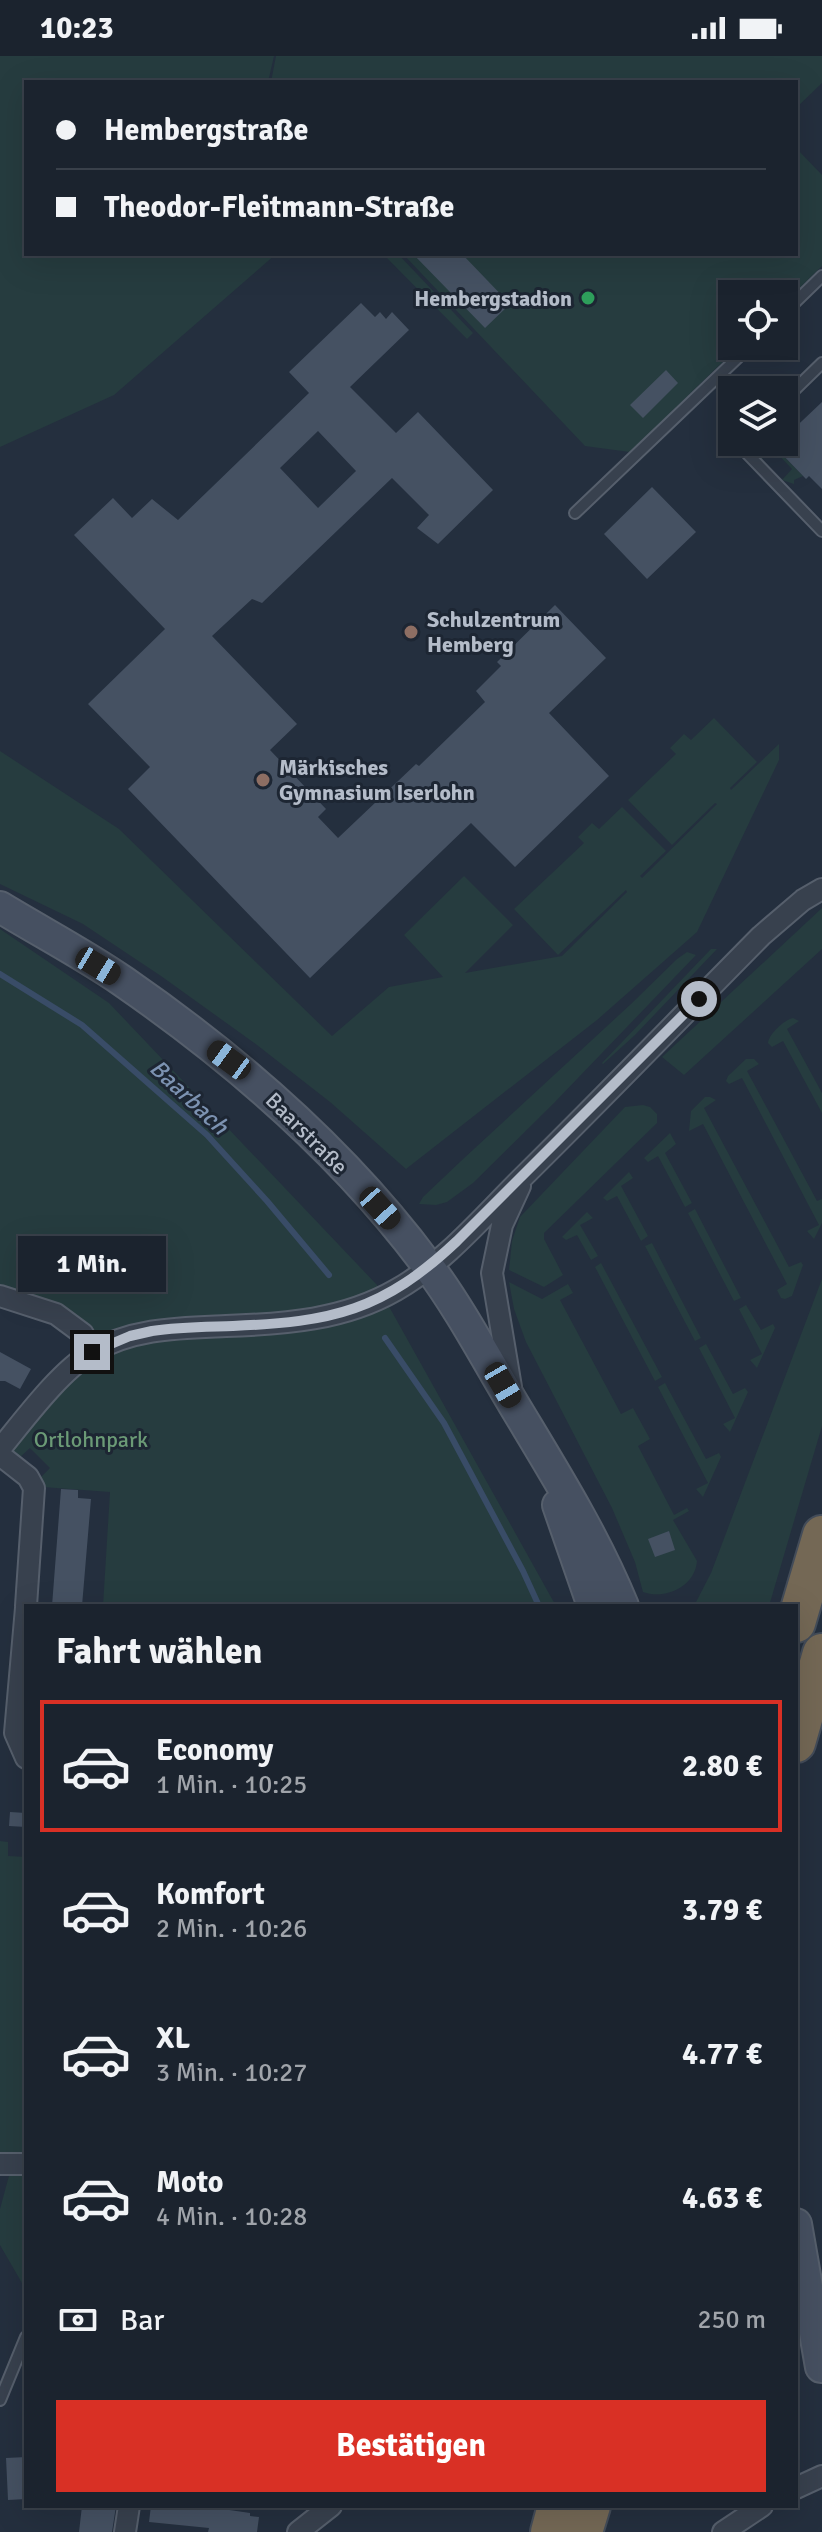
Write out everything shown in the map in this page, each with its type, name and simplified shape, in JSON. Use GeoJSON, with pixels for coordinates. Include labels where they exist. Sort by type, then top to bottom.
{"type":"FeatureCollection","features":[{"type":"Feature","properties":{"kind":"highway"},"geometry":{"type":"LineString","coordinates":[[798,1616],[822,1535]]}},
{"type":"Feature","properties":{"kind":"highway"},"geometry":{"type":"LineString","coordinates":[[798,1736],[822,1653]]}},
{"type":"Feature","properties":{"kind":"highway"},"geometry":{"type":"LineString","coordinates":[[550,2532],[556,2508]]}},
{"type":"Feature","properties":{"kind":"highway"},"geometry":{"type":"LineString","coordinates":[[583,2532],[590,2508]]}},
{"type":"Feature","properties":{"kind":"main road","name":"Baarstraße"},"geometry":{"type":"LineString","coordinates":[[0,907],[122,981],[229,1060],[325,1148],[395,1225],[429,1267],[536,1439],[599,1550],[622,1604]]}},
{"type":"Feature","properties":{"kind":"main road","name":"Baarstraße"},"geometry":{"type":"LineString","coordinates":[[536,1439],[592,1604]]}},
{"type":"Feature","properties":{"kind":"main road"},"geometry":{"type":"LineString","coordinates":[[798,2235],[822,2368]]}},
{"type":"Feature","properties":{"kind":"main road"},"geometry":{"type":"LineString","coordinates":[[798,2306],[822,2368]]}},
{"type":"Feature","properties":{"kind":"street"},"geometry":{"type":"LineString","coordinates":[[26,1604],[34,1488],[28,1477],[0,1452],[75,1365],[92,1352],[130,1336],[152,1331],[316,1320],[387,1295],[429,1267],[525,1175],[761,936],[803,900],[822,889]]}},
{"type":"Feature","properties":{"kind":"street"},"geometry":{"type":"LineString","coordinates":[[514,1406],[492,1273],[502,1225],[525,1175]]}},
{"type":"Feature","properties":{"kind":"street"},"geometry":{"type":"LineString","coordinates":[[0,1296],[56,1314],[83,1334],[92,1352]]}},
{"type":"Feature","properties":{"kind":"street"},"geometry":{"type":"LineString","coordinates":[[24,1630],[15,1733],[24,1753]]}},
{"type":"Feature","properties":{"kind":"street"},"geometry":{"type":"LineString","coordinates":[[0,2164],[24,2164]]}},
{"type":"Feature","properties":{"kind":"street"},"geometry":{"type":"LineString","coordinates":[[798,2487],[822,2476]]}},
{"type":"Feature","properties":{"kind":"street"},"geometry":{"type":"LineString","coordinates":[[125,2532],[129,2508]]}},
{"type":"Feature","properties":{"kind":"street"},"geometry":{"type":"LineString","coordinates":[[298,2532],[328,2508]]}},
{"type":"Feature","properties":{"kind":"street"},"geometry":{"type":"LineString","coordinates":[[723,2532],[759,2508]]}},
{"type":"Feature","properties":{"kind":"lane"},"geometry":{"type":"LineString","coordinates":[[798,299],[822,276]]}},
{"type":"Feature","properties":{"kind":"lane"},"geometry":{"type":"LineString","coordinates":[[575,513],[735,360]]}},
{"type":"Feature","properties":{"kind":"lane"},"geometry":{"type":"LineString","coordinates":[[798,386],[822,363]]}},
{"type":"Feature","properties":{"kind":"lane"},"geometry":{"type":"LineString","coordinates":[[750,456],[822,531]]}},
{"type":"Feature","properties":{"kind":"lane"},"geometry":{"type":"LineString","coordinates":[[0,2400],[24,2342]]}},
{"type":"Feature","properties":{"kind":"green space"},"geometry":{"type":"Polygon","coordinates":[[[0,56],[274,56],[268,80],[24,80],[24,256],[274,256],[114,395],[0,447],[0,56]]]}},
{"type":"Feature","properties":{"kind":"green space"},"geometry":{"type":"Polygon","coordinates":[[[276,56],[822,56],[822,83],[798,106],[798,80],[271,80],[276,56]]]}},
{"type":"Feature","properties":{"kind":"green space","name":"Hembergstadion"},"geometry":{"type":"Polygon","coordinates":[[[798,150],[822,175],[822,266],[798,289],[798,280],[718,280],[718,360],[725,360],[630,452],[585,446],[405,256],[798,256],[798,150]]]}},
{"type":"Feature","properties":{"kind":"green space"},"geometry":{"type":"Polygon","coordinates":[[[385,256],[400,256],[473,333],[467,339],[385,256]]]}},
{"type":"Feature","properties":{"kind":"green space"},"geometry":{"type":"Polygon","coordinates":[[[780,456],[784,456],[803,476],[794,480],[794,484],[782,480],[792,469],[780,456]]]}},
{"type":"Feature","properties":{"kind":"green space"},"geometry":{"type":"Polygon","coordinates":[[[714,718],[757,762],[731,790],[779,744],[779,760],[697,932],[597,1020],[406,1169],[330,1102],[161,976],[83,924],[0,884],[0,751],[119,829],[332,1036],[389,987],[443,977],[404,935],[464,876],[513,925],[465,973],[562,956],[626,890],[558,955],[514,909],[584,843],[578,837],[592,823],[599,829],[622,807],[666,851],[640,876],[642,878],[717,804],[672,845],[628,800],[676,754],[670,748],[684,734],[691,740],[714,718]]]}},
{"type":"Feature","properties":{"kind":"green space"},"geometry":{"type":"Polygon","coordinates":[[[822,908],[822,949],[684,1075],[662,1057],[822,908]]]}},
{"type":"Feature","properties":{"kind":"green space","name":"Ortlohnpark"},"geometry":{"type":"Polygon","coordinates":[[[0,929],[109,1003],[377,1285],[555,1604],[103,1604],[110,1492],[43,1487],[41,1477],[50,1468],[30,1448],[19,1458],[10,1446],[90,1355],[54,1318],[0,1294],[0,929]]]}},
{"type":"Feature","properties":{"kind":"green space"},"geometry":{"type":"Polygon","coordinates":[[[711,949],[717,949],[603,1064],[602,1063],[711,949]]]}},
{"type":"Feature","properties":{"kind":"green space"},"geometry":{"type":"Polygon","coordinates":[[[687,952],[696,955],[473,1183],[447,1202],[419,1204],[461,1161],[687,952]]]}},
{"type":"Feature","properties":{"kind":"green space"},"geometry":{"type":"Polygon","coordinates":[[[793,1018],[799,1021],[787,1029],[822,1093],[822,1113],[783,1041],[772,1047],[768,1043],[785,1021],[793,1018]]]}},
{"type":"Feature","properties":{"kind":"green space"},"geometry":{"type":"Polygon","coordinates":[[[746,1059],[754,1059],[759,1064],[747,1071],[817,1201],[822,1199],[822,1223],[814,1239],[807,1231],[819,1225],[742,1078],[729,1084],[726,1081],[746,1059]]]}},
{"type":"Feature","properties":{"kind":"green space"},"geometry":{"type":"Polygon","coordinates":[[[705,1097],[716,1100],[704,1108],[789,1267],[801,1262],[803,1265],[792,1296],[785,1299],[777,1290],[787,1284],[703,1124],[689,1131],[691,1111],[705,1097]]]}},
{"type":"Feature","properties":{"kind":"green space"},"geometry":{"type":"Polygon","coordinates":[[[643,1105],[657,1114],[657,1123],[544,1233],[544,1239],[563,1275],[544,1287],[509,1270],[512,1241],[520,1217],[625,1107],[643,1105]]]}},
{"type":"Feature","properties":{"kind":"green space"},"geometry":{"type":"Polygon","coordinates":[[[670,1133],[676,1144],[665,1153],[692,1203],[685,1207],[658,1156],[648,1162],[644,1158],[670,1133]]]}},
{"type":"Feature","properties":{"kind":"green space"},"geometry":{"type":"Polygon","coordinates":[[[629,1172],[633,1178],[621,1186],[648,1236],[641,1241],[617,1196],[607,1201],[603,1198],[629,1172]]]}},
{"type":"Feature","properties":{"kind":"green space"},"geometry":{"type":"Polygon","coordinates":[[[695,1209],[741,1298],[734,1301],[688,1213],[695,1209]]]}},
{"type":"Feature","properties":{"kind":"green space"},"geometry":{"type":"Polygon","coordinates":[[[587,1212],[593,1218],[580,1225],[598,1256],[591,1260],[577,1235],[566,1240],[562,1237],[587,1212]]]}},
{"type":"Feature","properties":{"kind":"green space"},"geometry":{"type":"Polygon","coordinates":[[[652,1243],[701,1338],[695,1341],[645,1246],[652,1243]]]}},
{"type":"Feature","properties":{"kind":"green space"},"geometry":{"type":"Polygon","coordinates":[[[601,1263],[662,1377],[655,1381],[595,1267],[601,1263]]]}},
{"type":"Feature","properties":{"kind":"green space"},"geometry":{"type":"Polygon","coordinates":[[[822,1279],[822,1426],[770,1604],[695,1604],[711,1573],[822,1279]]]}},
{"type":"Feature","properties":{"kind":"green space"},"geometry":{"type":"Polygon","coordinates":[[[509,1282],[542,1299],[568,1284],[573,1293],[560,1300],[621,1414],[633,1408],[650,1439],[638,1446],[674,1515],[687,1508],[689,1511],[673,1520],[697,1561],[691,1578],[678,1589],[660,1594],[643,1592],[635,1562],[612,1508],[526,1342],[514,1309],[509,1282]]]}},
{"type":"Feature","properties":{"kind":"green space"},"geometry":{"type":"Polygon","coordinates":[[[746,1305],[761,1330],[773,1324],[775,1328],[757,1368],[750,1360],[762,1354],[739,1309],[746,1305]]]}},
{"type":"Feature","properties":{"kind":"green space"},"geometry":{"type":"Polygon","coordinates":[[[706,1344],[733,1394],[745,1388],[748,1392],[730,1432],[723,1424],[735,1418],[699,1348],[706,1344]]]}},
{"type":"Feature","properties":{"kind":"green space"},"geometry":{"type":"Polygon","coordinates":[[[665,1383],[706,1459],[719,1453],[721,1457],[703,1497],[696,1489],[708,1483],[658,1387],[665,1383]]]}},
{"type":"Feature","properties":{"kind":"green space"},"geometry":{"type":"Polygon","coordinates":[[[0,1841],[8,1842],[8,1856],[24,1857],[24,2287],[0,2245],[0,2209],[10,2172],[0,2164],[0,1841]]]}},
{"type":"Feature","properties":{"kind":"building"},"geometry":{"type":"Polygon","coordinates":[[[415,256],[464,256],[510,304],[485,328],[415,256]]]}},
{"type":"Feature","properties":{"kind":"building"},"geometry":{"type":"Polygon","coordinates":[[[361,303],[375,317],[380,312],[386,319],[392,312],[409,330],[350,387],[396,433],[418,412],[493,490],[438,544],[417,528],[429,515],[392,478],[262,603],[252,599],[212,636],[297,724],[270,750],[326,809],[318,817],[338,838],[485,702],[476,691],[501,666],[497,662],[555,605],[606,658],[549,713],[609,776],[515,867],[471,823],[310,978],[128,789],[150,767],[88,704],[165,629],[74,535],[113,498],[132,518],[152,499],[178,520],[309,393],[289,372],[361,303]],[[318,431],[280,468],[318,508],[356,471],[318,431]]]}},
{"type":"Feature","properties":{"kind":"building"},"geometry":{"type":"Polygon","coordinates":[[[666,370],[678,383],[643,418],[630,405],[666,370]]]}},
{"type":"Feature","properties":{"kind":"building"},"geometry":{"type":"Polygon","coordinates":[[[822,402],[822,489],[809,476],[806,479],[784,456],[798,456],[798,425],[822,402]]]}},
{"type":"Feature","properties":{"kind":"building"},"geometry":{"type":"Polygon","coordinates":[[[652,487],[696,532],[647,579],[604,534],[652,487]]]}},
{"type":"Feature","properties":{"kind":"building"},"geometry":{"type":"Polygon","coordinates":[[[0,1352],[31,1369],[20,1389],[0,1381],[0,1352]]]}},
{"type":"Feature","properties":{"kind":"building"},"geometry":{"type":"Polygon","coordinates":[[[61,1489],[78,1490],[78,1498],[91,1499],[82,1604],[52,1604],[61,1489]]]}},
{"type":"Feature","properties":{"kind":"building"},"geometry":{"type":"Polygon","coordinates":[[[669,1531],[675,1550],[655,1557],[648,1539],[669,1531]]]}},
{"type":"Feature","properties":{"kind":"building"},"geometry":{"type":"Polygon","coordinates":[[[10,1812],[24,1813],[24,1827],[9,1826],[10,1812]]]}},
{"type":"Feature","properties":{"kind":"building"},"geometry":{"type":"Polygon","coordinates":[[[24,2457],[24,2499],[8,2500],[6,2458],[24,2457]]]}},
{"type":"Feature","properties":{"kind":"building"},"geometry":{"type":"Polygon","coordinates":[[[82,2508],[116,2508],[112,2532],[79,2532],[82,2508]]]}},
{"type":"Feature","properties":{"kind":"building"},"geometry":{"type":"Polygon","coordinates":[[[151,2508],[216,2508],[259,2517],[257,2532],[208,2532],[209,2528],[149,2522],[151,2508]]]}},
{"type":"Feature","properties":{"kind":"waterway","name":"Baarbach"},"geometry":{"type":"LineString","coordinates":[[0,974],[82,1025],[207,1135],[329,1275]]}},
{"type":"Feature","properties":{"kind":"waterway","name":"Baarbach"},"geometry":{"type":"LineString","coordinates":[[385,1338],[444,1423],[538,1604]]}},
{"type":"Feature","properties":{"kind":"place","name":"Hembergstadion"},"geometry":{"type":"Point","coordinates":[588,298]}},
{"type":"Feature","properties":{"kind":"place","name":"Schulzentrum Hemberg"},"geometry":{"type":"Point","coordinates":[411,632]}},
{"type":"Feature","properties":{"kind":"place","name":"Märkisches Gymnasium Iserlohn"},"geometry":{"type":"Point","coordinates":[263,780]}},
{"type":"Feature","properties":{"kind":"route"},"geometry":{"type":"LineString","coordinates":[[92,1352],[130,1336],[152,1331],[316,1320],[357,1308],[397,1290],[429,1267],[457,1241],[699,999]]}}]}
